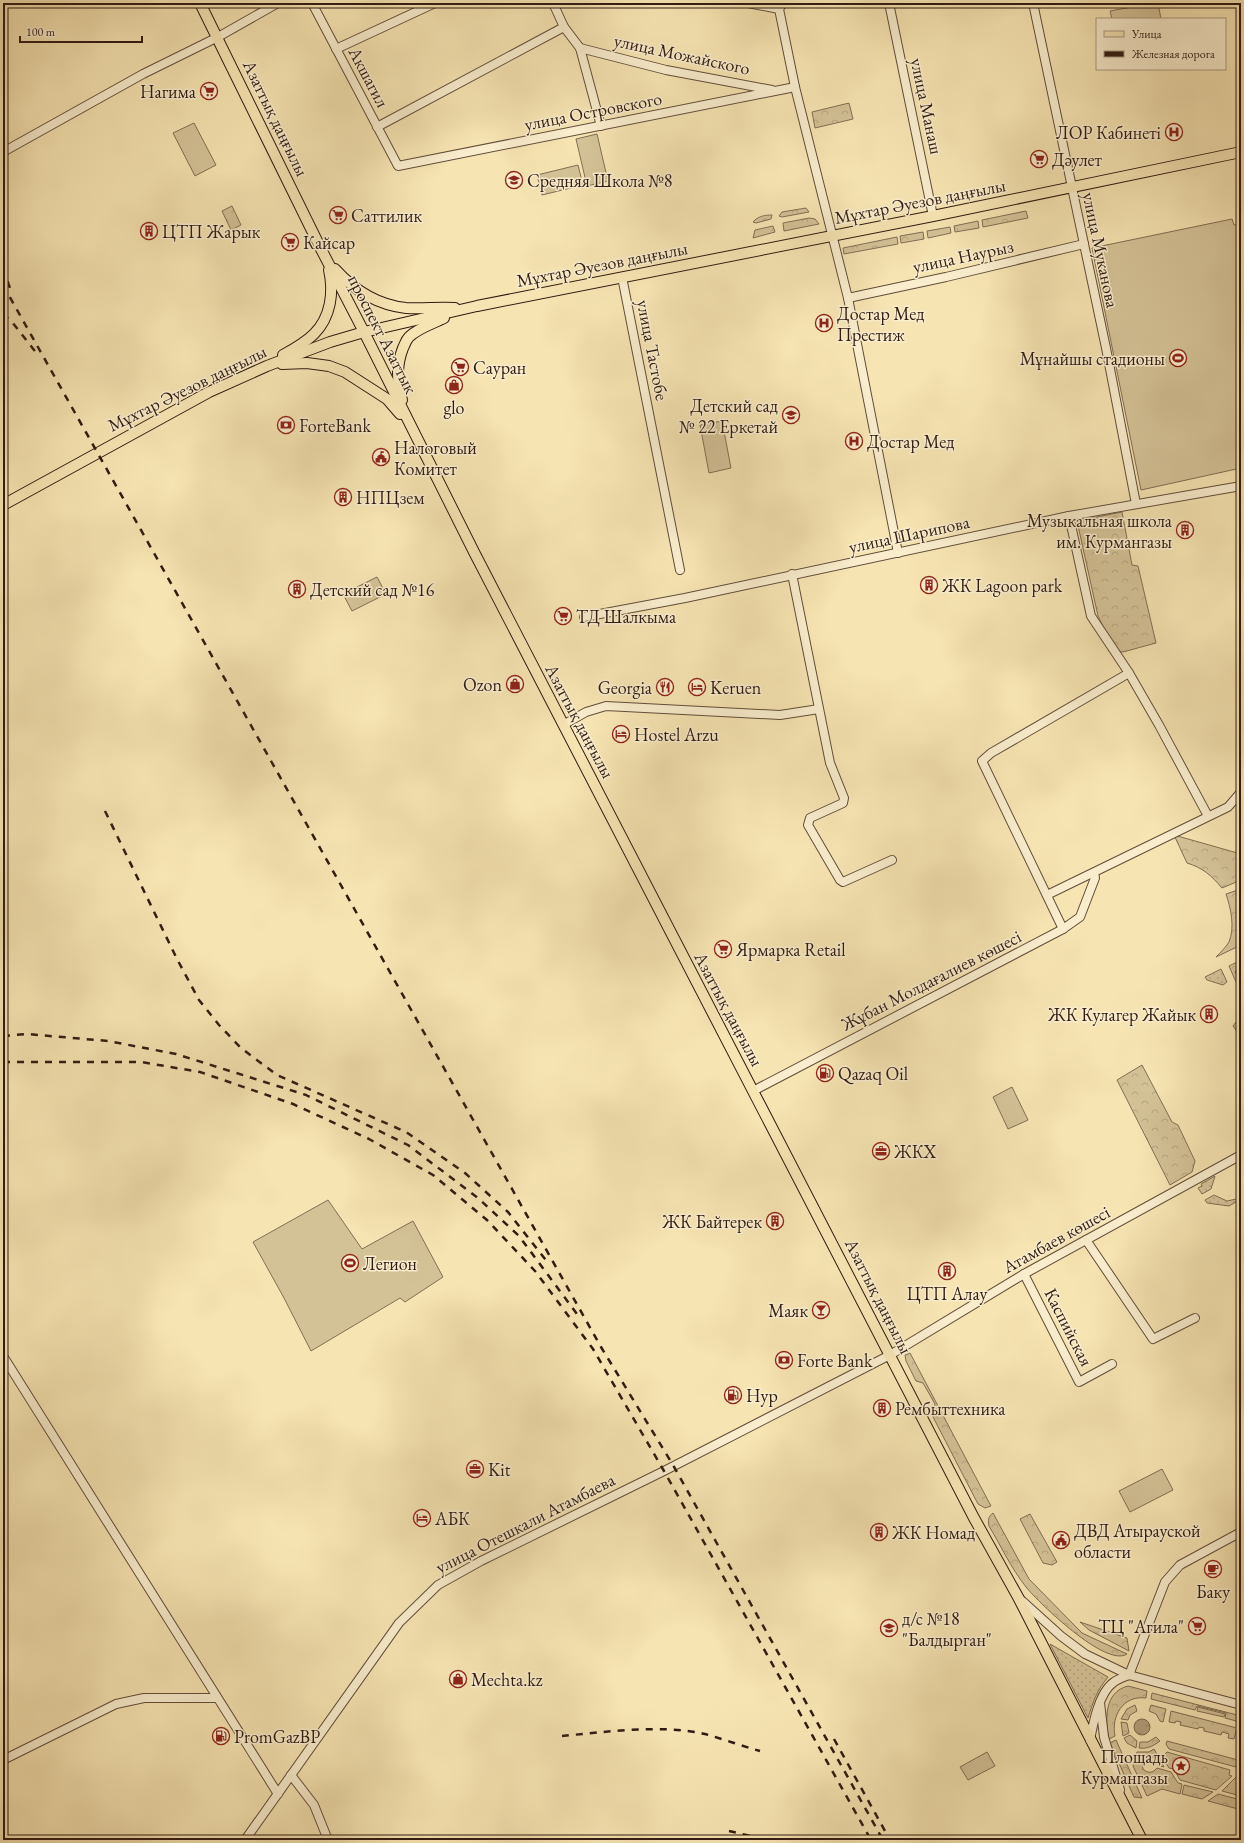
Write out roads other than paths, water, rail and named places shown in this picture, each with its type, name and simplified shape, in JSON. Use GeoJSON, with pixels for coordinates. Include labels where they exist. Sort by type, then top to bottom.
{"type":"FeatureCollection","features":[{"type":"Feature","properties":{"kind":"main road","name":"Азаттық даңғылы"},"geometry":{"type":"LineString","coordinates":[[200,3],[323,253]]}},
{"type":"Feature","properties":{"kind":"main road","name":"Мұхтар Әуезов даңғылы"},"geometry":{"type":"LineString","coordinates":[[3,505],[209,392],[267,366],[330,342],[364,332],[467,308],[1072,188],[1241,152]]}},
{"type":"Feature","properties":{"kind":"main road"},"geometry":{"type":"LineString","coordinates":[[323,253],[355,288],[378,302],[389,306],[407,308],[433,306],[467,308]]}},
{"type":"Feature","properties":{"kind":"main road"},"geometry":{"type":"LineString","coordinates":[[267,366],[314,334],[326,317],[330,304],[331,291],[329,272],[323,253]]}},
{"type":"Feature","properties":{"kind":"main road","name":"проспект Азаттык"},"geometry":{"type":"LineString","coordinates":[[323,253],[414,434]]}},
{"type":"Feature","properties":{"kind":"main road"},"geometry":{"type":"LineString","coordinates":[[409,425],[398,384],[397,369],[407,338],[418,330],[467,308]]}},
{"type":"Feature","properties":{"kind":"main road"},"geometry":{"type":"LineString","coordinates":[[267,366],[286,363],[307,363],[329,366],[345,372],[387,399],[409,425]]}},
{"type":"Feature","properties":{"kind":"main road","name":"Азаттық даңғылы"},"geometry":{"type":"LineString","coordinates":[[414,434],[563,726],[974,1518],[1018,1597],[1142,1840]]}},
{"type":"Feature","properties":{"kind":"street"},"geometry":{"type":"LineString","coordinates":[[3,152],[144,74],[218,37],[278,3]]}},
{"type":"Feature","properties":{"kind":"street","name":"Акшагил"},"geometry":{"type":"LineString","coordinates":[[312,3],[398,166]]}},
{"type":"Feature","properties":{"kind":"street"},"geometry":{"type":"LineString","coordinates":[[336,48],[435,3]]}},
{"type":"Feature","properties":{"kind":"street"},"geometry":{"type":"LineString","coordinates":[[553,3],[564,27],[580,48],[601,126]]}},
{"type":"Feature","properties":{"kind":"street"},"geometry":{"type":"LineString","coordinates":[[748,3],[781,6],[795,87],[834,235],[848,298],[898,553]]}},
{"type":"Feature","properties":{"kind":"street","name":"улица Манаш"},"geometry":{"type":"LineString","coordinates":[[889,3],[933,216]]}},
{"type":"Feature","properties":{"kind":"street","name":"улица Муканова"},"geometry":{"type":"LineString","coordinates":[[1033,3],[1084,244],[1136,504]]}},
{"type":"Feature","properties":{"kind":"street"},"geometry":{"type":"LineString","coordinates":[[377,127],[564,27]]}},
{"type":"Feature","properties":{"kind":"street","name":"улица Можайского"},"geometry":{"type":"LineString","coordinates":[[580,48],[666,70],[777,91]]}},
{"type":"Feature","properties":{"kind":"street","name":"улица Островского"},"geometry":{"type":"LineString","coordinates":[[398,166],[795,87]]}},
{"type":"Feature","properties":{"kind":"street","name":"улица Наурыз"},"geometry":{"type":"LineString","coordinates":[[848,298],[946,277],[1084,244]]}},
{"type":"Feature","properties":{"kind":"street","name":"улица Тастобе"},"geometry":{"type":"LineString","coordinates":[[622,278],[680,570]]}},
{"type":"Feature","properties":{"kind":"street","name":"улица Шарипова"},"geometry":{"type":"LineString","coordinates":[[584,617],[685,598],[1069,516],[1241,486]]}},
{"type":"Feature","properties":{"kind":"street"},"geometry":{"type":"LineString","coordinates":[[1069,516],[1091,616],[1129,673],[1208,816]]}},
{"type":"Feature","properties":{"kind":"street"},"geometry":{"type":"LineString","coordinates":[[792,574],[830,763],[844,801],[810,818],[808,825],[840,880],[843,882],[892,860]]}},
{"type":"Feature","properties":{"kind":"street"},"geometry":{"type":"LineString","coordinates":[[1063,929],[982,761],[991,753],[1129,673]]}},
{"type":"Feature","properties":{"kind":"street"},"geometry":{"type":"LineString","coordinates":[[563,726],[586,712],[606,706],[780,715],[819,709]]}},
{"type":"Feature","properties":{"kind":"street"},"geometry":{"type":"LineString","coordinates":[[1047,895],[1228,807],[1241,792]]}},
{"type":"Feature","properties":{"kind":"street","name":"Жұбан Молдағалиев көшесі"},"geometry":{"type":"LineString","coordinates":[[753,1091],[1063,929],[1080,917],[1095,878],[1094,873]]}},
{"type":"Feature","properties":{"kind":"street","name":"Атамбаев көшесі"},"geometry":{"type":"LineString","coordinates":[[890,1355],[1024,1274],[1241,1156]]}},
{"type":"Feature","properties":{"kind":"street"},"geometry":{"type":"LineString","coordinates":[[1086,1240],[1154,1339],[1195,1318]]}},
{"type":"Feature","properties":{"kind":"street","name":"Каспийская"},"geometry":{"type":"LineString","coordinates":[[1024,1274],[1079,1382],[1112,1364]]}},
{"type":"Feature","properties":{"kind":"street","name":"улица Отешкали Атамбаева"},"geometry":{"type":"LineString","coordinates":[[245,1840],[399,1623],[438,1585],[480,1561],[664,1471],[890,1355]]}},
{"type":"Feature","properties":{"kind":"street"},"geometry":{"type":"LineString","coordinates":[[3,1356],[278,1794]]}},
{"type":"Feature","properties":{"kind":"street"},"geometry":{"type":"LineString","coordinates":[[1090,1740],[1100,1704],[1106,1691],[1113,1682],[1129,1675],[1165,1582],[1180,1565],[1241,1532]]}},
{"type":"Feature","properties":{"kind":"street"},"geometry":{"type":"LineString","coordinates":[[1018,1597],[1061,1636],[1085,1654],[1129,1675],[1241,1705]]}},
{"type":"Feature","properties":{"kind":"street"},"geometry":{"type":"LineString","coordinates":[[3,1760],[116,1704],[144,1698],[217,1698]]}},
{"type":"Feature","properties":{"kind":"street"},"geometry":{"type":"LineString","coordinates":[[1100,1704],[1104,1737],[1126,1810]]}},
{"type":"Feature","properties":{"kind":"street"},"geometry":{"type":"LineString","coordinates":[[291,1775],[314,1805],[328,1840]]}},
{"type":"Feature","properties":{"kind":"water"},"geometry":{"type":"Polygon","coordinates":[[[1142,1719],[1149,1724],[1150,1727],[1145,1734],[1142,1735],[1135,1730],[1134,1727],[1139,1720],[1142,1719]]]}},
{"type":"Feature","properties":{"kind":"railway"},"geometry":{"type":"LineString","coordinates":[[3,268],[11,291]]}},
{"type":"Feature","properties":{"kind":"railway"},"geometry":{"type":"LineString","coordinates":[[3,285],[601,1347],[673,1465],[883,1840]]}},
{"type":"Feature","properties":{"kind":"railway"},"geometry":{"type":"LineString","coordinates":[[3,314],[12,322],[38,355]]}},
{"type":"Feature","properties":{"kind":"railway"},"geometry":{"type":"LineString","coordinates":[[105,811],[177,959],[199,1000],[219,1025],[241,1048],[277,1075],[406,1132],[465,1173],[508,1212],[549,1264]]}},
{"type":"Feature","properties":{"kind":"railway"},"geometry":{"type":"LineString","coordinates":[[3,1036],[27,1034],[108,1041],[176,1054],[306,1095],[408,1145],[478,1198],[519,1236],[577,1314]]}},
{"type":"Feature","properties":{"kind":"railway"},"geometry":{"type":"LineString","coordinates":[[3,1062],[141,1062],[200,1072],[293,1104],[369,1139],[433,1175],[487,1220],[535,1271],[593,1349],[664,1471],[871,1840]]}},
{"type":"Feature","properties":{"kind":"railway"},"geometry":{"type":"LineString","coordinates":[[562,1736],[652,1729],[689,1731],[705,1734],[760,1751]]}},
{"type":"Feature","properties":{"kind":"railway"},"geometry":{"type":"LineString","coordinates":[[834,1739],[890,1840]]}},
{"type":"Feature","properties":{"kind":"railway"},"geometry":{"type":"LineString","coordinates":[[729,1831],[768,1840]]}},
{"type":"Feature","properties":{"kind":"place","name":"Нагима"},"geometry":{"type":"Point","coordinates":[209,91]}},
{"type":"Feature","properties":{"kind":"place","name":"ЛОР Кабинетi"},"geometry":{"type":"Point","coordinates":[1174,132]}},
{"type":"Feature","properties":{"kind":"place","name":"Дәулет"},"geometry":{"type":"Point","coordinates":[1039,159]}},
{"type":"Feature","properties":{"kind":"place","name":"Средняя Школа №8"},"geometry":{"type":"Point","coordinates":[514,180]}},
{"type":"Feature","properties":{"kind":"place","name":"Саттилик"},"geometry":{"type":"Point","coordinates":[338,215]}},
{"type":"Feature","properties":{"kind":"place","name":"ЦТП Жарык"},"geometry":{"type":"Point","coordinates":[149,231]}},
{"type":"Feature","properties":{"kind":"place","name":"Кайсар"},"geometry":{"type":"Point","coordinates":[290,242]}},
{"type":"Feature","properties":{"kind":"place","name":"Достар Мед Престиж"},"geometry":{"type":"Point","coordinates":[824,323]}},
{"type":"Feature","properties":{"kind":"place","name":"Мұнайшы стадионы"},"geometry":{"type":"Point","coordinates":[1178,358]}},
{"type":"Feature","properties":{"kind":"place","name":"Сауран"},"geometry":{"type":"Point","coordinates":[460,367]}},
{"type":"Feature","properties":{"kind":"place","name":"glo"},"geometry":{"type":"Point","coordinates":[454,385]}},
{"type":"Feature","properties":{"kind":"place","name":"Детский сад № 22 Еркетай"},"geometry":{"type":"Point","coordinates":[791,415]}},
{"type":"Feature","properties":{"kind":"place","name":"ForteBank"},"geometry":{"type":"Point","coordinates":[286,425]}},
{"type":"Feature","properties":{"kind":"place","name":"Достар Мед"},"geometry":{"type":"Point","coordinates":[854,441]}},
{"type":"Feature","properties":{"kind":"place","name":"Налоговый Комитет"},"geometry":{"type":"Point","coordinates":[381,457]}},
{"type":"Feature","properties":{"kind":"place","name":"НПЦзем"},"geometry":{"type":"Point","coordinates":[343,497]}},
{"type":"Feature","properties":{"kind":"place","name":"Музыкальная школа им. Курмангазы"},"geometry":{"type":"Point","coordinates":[1185,530]}},
{"type":"Feature","properties":{"kind":"place","name":"ЖК Lagoon park"},"geometry":{"type":"Point","coordinates":[929,585]}},
{"type":"Feature","properties":{"kind":"place","name":"Детский сад №16"},"geometry":{"type":"Point","coordinates":[297,589]}},
{"type":"Feature","properties":{"kind":"place","name":"ТД Шалкыма"},"geometry":{"type":"Point","coordinates":[563,616]}},
{"type":"Feature","properties":{"kind":"place","name":"Ozon"},"geometry":{"type":"Point","coordinates":[515,684]}},
{"type":"Feature","properties":{"kind":"place","name":"Georgia"},"geometry":{"type":"Point","coordinates":[665,687]}},
{"type":"Feature","properties":{"kind":"place","name":"Keruen"},"geometry":{"type":"Point","coordinates":[697,687]}},
{"type":"Feature","properties":{"kind":"place","name":"Hostel Arzu"},"geometry":{"type":"Point","coordinates":[621,734]}},
{"type":"Feature","properties":{"kind":"place","name":"Ярмарка Retail"},"geometry":{"type":"Point","coordinates":[723,949]}},
{"type":"Feature","properties":{"kind":"place","name":"ЖК Кулагер Жайык"},"geometry":{"type":"Point","coordinates":[1209,1014]}},
{"type":"Feature","properties":{"kind":"place","name":"Qazaq Oil"},"geometry":{"type":"Point","coordinates":[825,1073]}},
{"type":"Feature","properties":{"kind":"place","name":"ЖКХ"},"geometry":{"type":"Point","coordinates":[881,1151]}},
{"type":"Feature","properties":{"kind":"place","name":"ЖК Байтерек"},"geometry":{"type":"Point","coordinates":[775,1221]}},
{"type":"Feature","properties":{"kind":"place","name":"Легион"},"geometry":{"type":"Point","coordinates":[350,1263]}},
{"type":"Feature","properties":{"kind":"place","name":"ЦТП Алау"},"geometry":{"type":"Point","coordinates":[947,1271]}},
{"type":"Feature","properties":{"kind":"place","name":"Маяк"},"geometry":{"type":"Point","coordinates":[821,1310]}},
{"type":"Feature","properties":{"kind":"place","name":"Forte Bank"},"geometry":{"type":"Point","coordinates":[784,1360]}},
{"type":"Feature","properties":{"kind":"place","name":"Нур"},"geometry":{"type":"Point","coordinates":[733,1395]}},
{"type":"Feature","properties":{"kind":"place","name":"Рембыттехника"},"geometry":{"type":"Point","coordinates":[882,1408]}},
{"type":"Feature","properties":{"kind":"place","name":"Kit"},"geometry":{"type":"Point","coordinates":[475,1469]}},
{"type":"Feature","properties":{"kind":"place","name":"АБК"},"geometry":{"type":"Point","coordinates":[422,1518]}},
{"type":"Feature","properties":{"kind":"place","name":"ЖК Номад"},"geometry":{"type":"Point","coordinates":[879,1532]}},
{"type":"Feature","properties":{"kind":"place","name":"ДВД Атырауской области"},"geometry":{"type":"Point","coordinates":[1061,1540]}},
{"type":"Feature","properties":{"kind":"place","name":"Баку"},"geometry":{"type":"Point","coordinates":[1213,1569]}},
{"type":"Feature","properties":{"kind":"place","name":"ТЦ \"Агила\""},"geometry":{"type":"Point","coordinates":[1197,1626]}},
{"type":"Feature","properties":{"kind":"place","name":"д/с №18 \"Балдырган\""},"geometry":{"type":"Point","coordinates":[889,1628]}},
{"type":"Feature","properties":{"kind":"place","name":"Mechta.kz"},"geometry":{"type":"Point","coordinates":[458,1679]}},
{"type":"Feature","properties":{"kind":"place","name":"PromGazBP"},"geometry":{"type":"Point","coordinates":[221,1736]}},
{"type":"Feature","properties":{"kind":"place","name":"Площадь Курмангазы"},"geometry":{"type":"Point","coordinates":[1181,1766]}}]}
